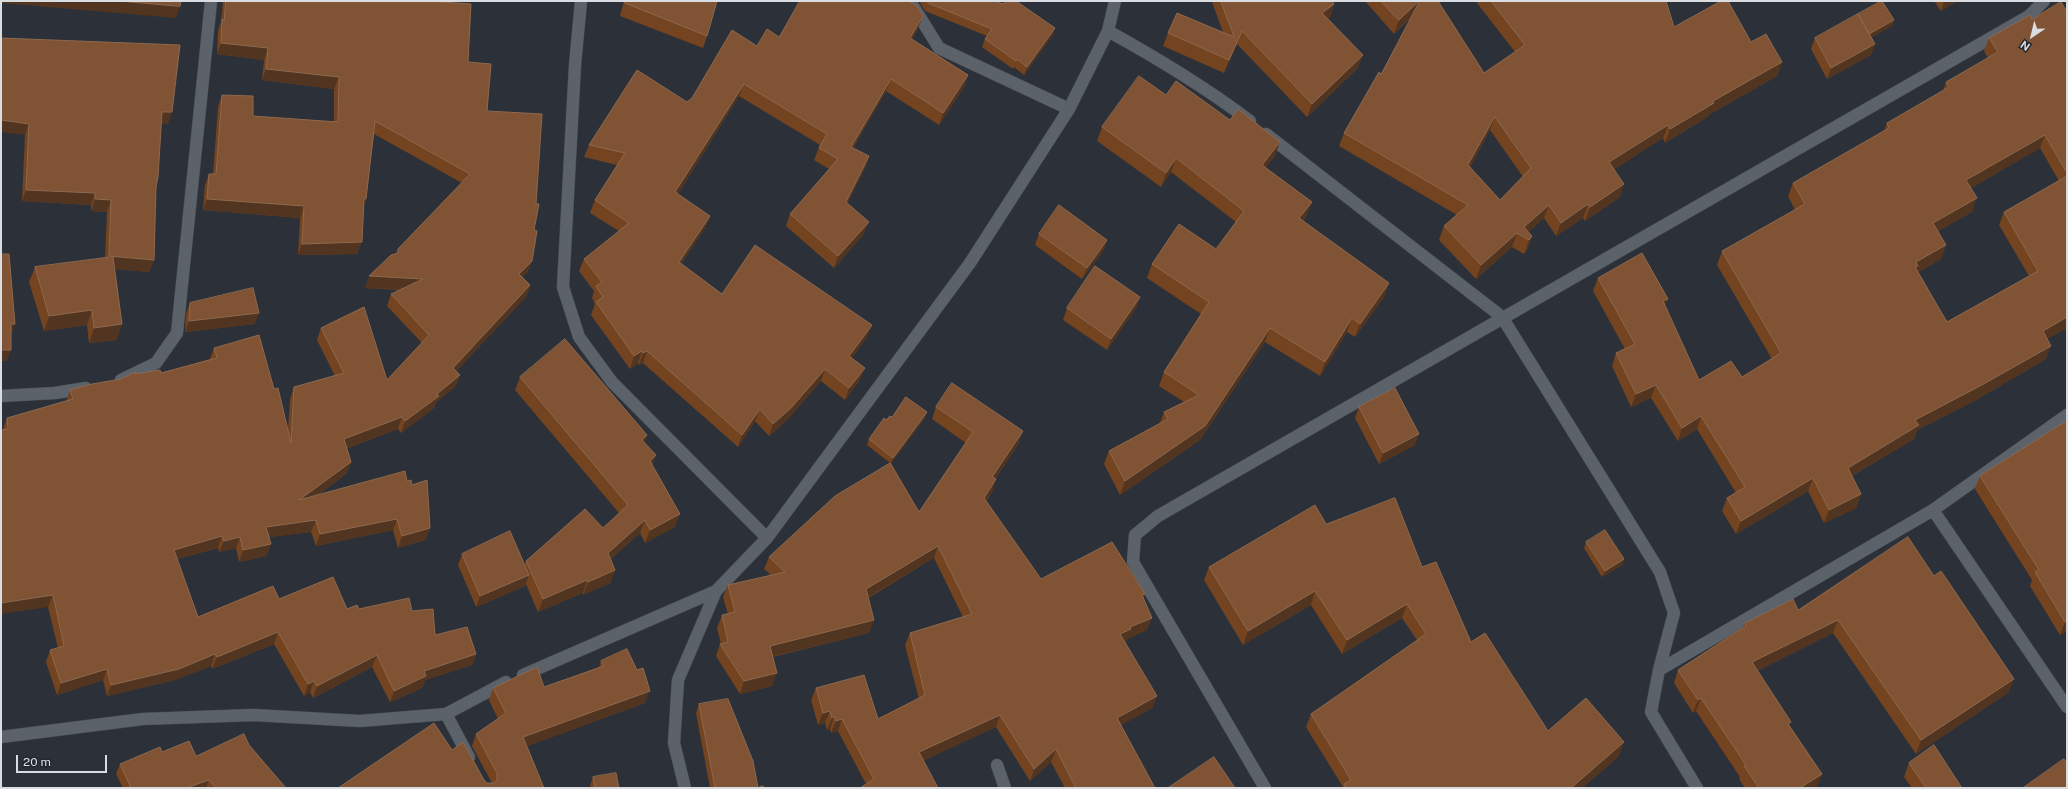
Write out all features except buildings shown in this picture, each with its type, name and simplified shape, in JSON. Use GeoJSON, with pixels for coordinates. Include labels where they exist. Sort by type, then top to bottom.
{"type":"FeatureCollection","features":[{"type":"Feature","properties":{"kind":"street"},"geometry":{"type":"LineString","coordinates":[[1,396],[55,393],[115,383],[156,363],[177,333],[210,1]]}},
{"type":"Feature","properties":{"kind":"street"},"geometry":{"type":"LineString","coordinates":[[581,1],[563,287],[579,336],[612,382],[766,538]]}},
{"type":"Feature","properties":{"kind":"street"},"geometry":{"type":"LineString","coordinates":[[910,1],[939,48],[1069,109]]}},
{"type":"Feature","properties":{"kind":"street"},"geometry":{"type":"LineString","coordinates":[[685,788],[674,743],[678,680],[716,591],[766,538],[970,263],[1069,109],[1108,31],[1116,1]]}},
{"type":"Feature","properties":{"kind":"street"},"geometry":{"type":"LineString","coordinates":[[1265,788],[1133,562],[1135,535],[1158,516],[1502,317],[2029,16],[2044,1]]}},
{"type":"Feature","properties":{"kind":"street"},"geometry":{"type":"LineString","coordinates":[[1108,31],[1161,60],[1227,103],[1502,317],[1660,572],[1674,613],[1659,670],[1651,712],[1697,788]]}},
{"type":"Feature","properties":{"kind":"street"},"geometry":{"type":"LineString","coordinates":[[1659,670],[1933,510],[2067,415]]}},
{"type":"Feature","properties":{"kind":"street"},"geometry":{"type":"LineString","coordinates":[[1933,510],[2067,707]]}},
{"type":"Feature","properties":{"kind":"street"},"geometry":{"type":"LineString","coordinates":[[1,737],[143,719],[253,715],[360,721],[446,714],[510,680],[716,591]]}},
{"type":"Feature","properties":{"kind":"street"},"geometry":{"type":"LineString","coordinates":[[446,714],[475,768]]}},
{"type":"Feature","properties":{"kind":"street"},"geometry":{"type":"LineString","coordinates":[[997,765],[1005,788]]}}]}
